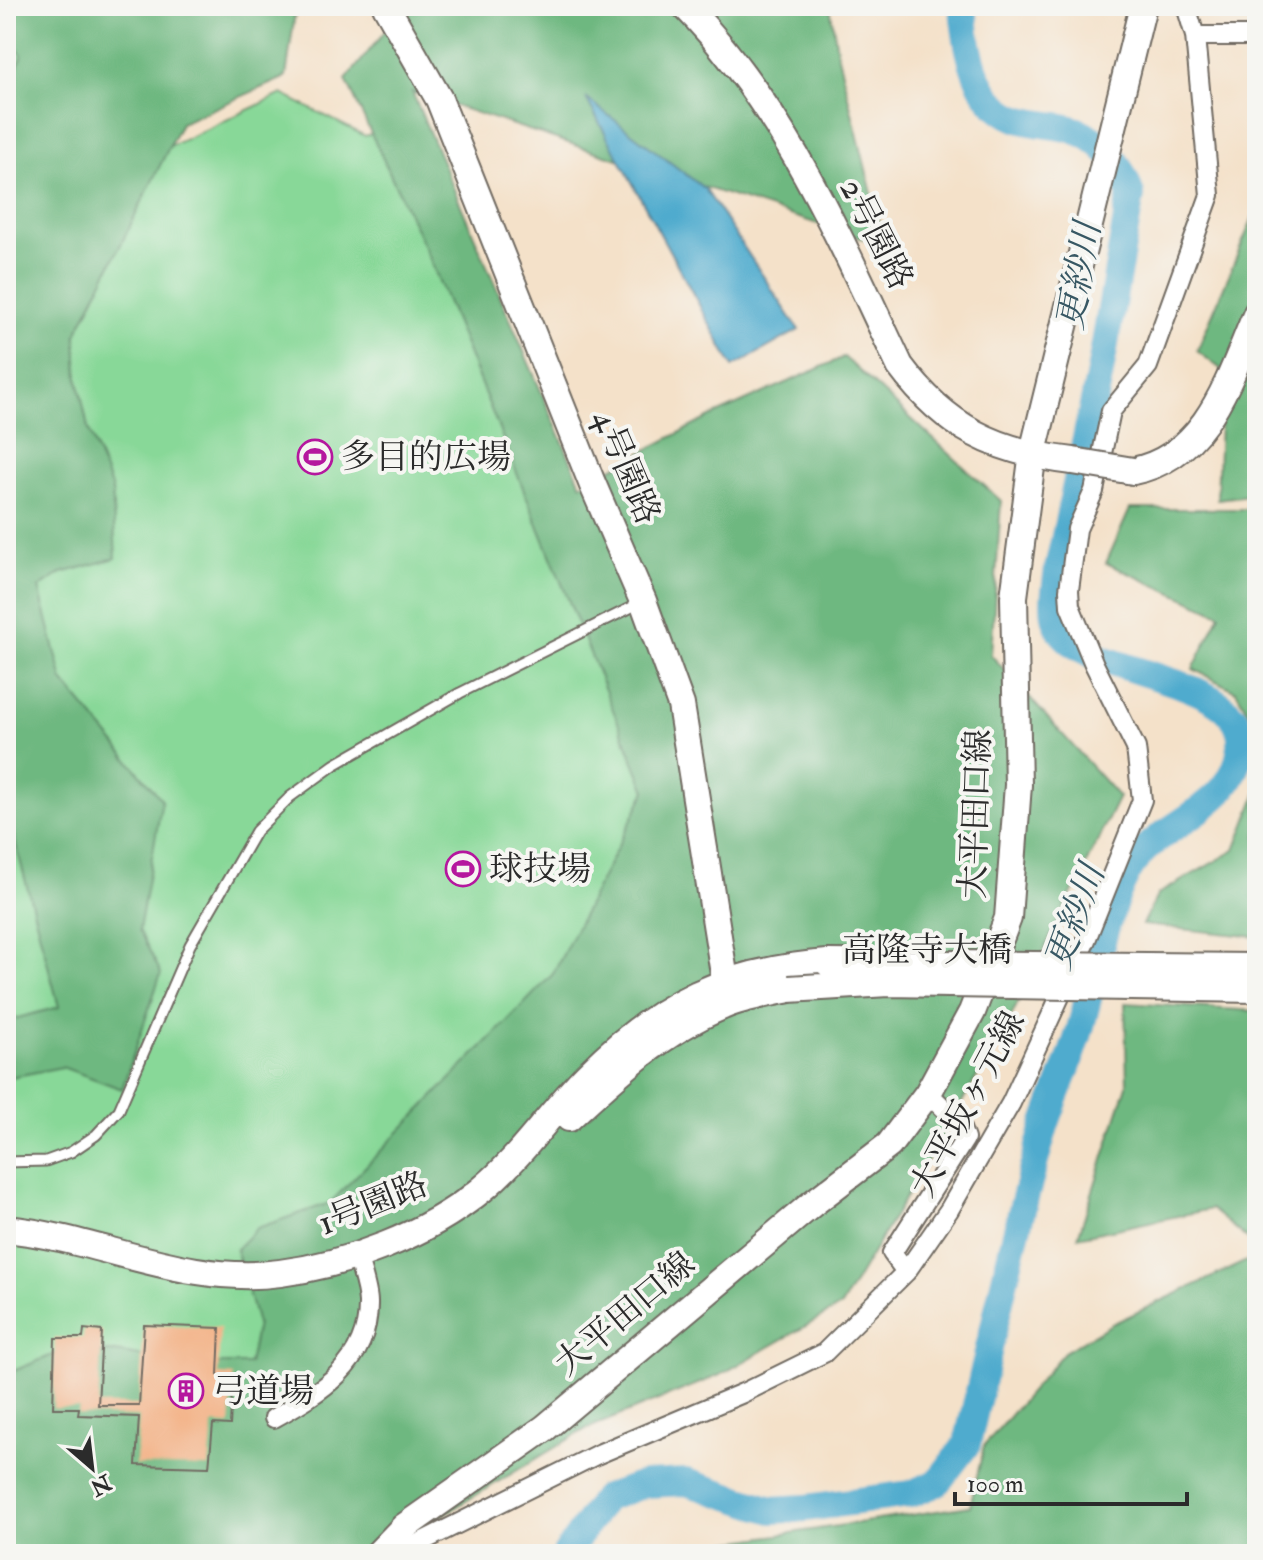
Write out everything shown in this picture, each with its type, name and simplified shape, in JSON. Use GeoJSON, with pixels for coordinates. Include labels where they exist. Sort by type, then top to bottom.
{"type":"FeatureCollection","features":[{"type":"Feature","properties":{"kind":"street","name":"4号園路"},"geometry":{"type":"LineString","coordinates":[[386,6],[439,99],[592,483],[643,601],[681,705],[725,980]]}},
{"type":"Feature","properties":{"kind":"street","name":"2号園路"},"geometry":{"type":"LineString","coordinates":[[685,6],[715,36],[755,88],[785,136],[900,366],[919,392],[950,421],[973,434],[1073,461],[1133,471],[1156,466],[1195,439],[1210,416],[1257,313]]}},
{"type":"Feature","properties":{"kind":"street","name":"大平田口線"},"geometry":{"type":"LineString","coordinates":[[378,1554],[404,1527],[545,1428],[812,1204],[889,1145],[928,1093],[972,1012],[1008,918],[1018,785],[1014,597],[1033,452],[1143,6]]}},
{"type":"Feature","properties":{"kind":"street","name":"大平坂ヶ元線"},"geometry":{"type":"LineString","coordinates":[[404,1554],[409,1548],[596,1455],[743,1393],[824,1353],[906,1272],[949,1210],[1011,1103],[1086,940],[1142,800],[1136,748],[1094,664],[1070,606],[1069,590],[1077,529],[1094,491],[1111,411],[1148,366],[1210,195],[1195,36],[1186,6]]}},
{"type":"Feature","properties":{"kind":"street"},"geometry":{"type":"LineString","coordinates":[[1195,36],[1257,36]]}},
{"type":"Feature","properties":{"kind":"street","name":"高隆寺大橋"},"geometry":{"type":"LineString","coordinates":[[784,978],[828,963],[1257,967]]}},
{"type":"Feature","properties":{"kind":"street"},"geometry":{"type":"LineString","coordinates":[[512,1160],[559,1127],[631,1060],[684,1026],[784,978]]}},
{"type":"Feature","properties":{"kind":"street","name":"1号園路"},"geometry":{"type":"LineString","coordinates":[[6,1229],[85,1242],[162,1265],[217,1274],[279,1274],[357,1254],[445,1217],[481,1190],[512,1160],[588,1074],[646,1025],[689,997],[725,980],[784,978]]}},
{"type":"Feature","properties":{"kind":"street","name":"高隆寺大橋"},"geometry":{"type":"LineString","coordinates":[[784,978],[888,983],[1257,989]]}},
{"type":"Feature","properties":{"kind":"street"},"geometry":{"type":"LineString","coordinates":[[906,1272],[892,1253],[965,1139],[959,1123],[928,1093]]}},
{"type":"Feature","properties":{"kind":"street"},"geometry":{"type":"LineString","coordinates":[[274,1418],[325,1389],[347,1369],[361,1340],[368,1303],[357,1254]]}},
{"type":"Feature","properties":{"kind":"lane"},"geometry":{"type":"LineString","coordinates":[[6,1162],[46,1161],[71,1152],[96,1135],[119,1110],[190,945],[256,831],[290,797],[334,765],[460,693],[643,601]]}},
{"type":"Feature","properties":{"kind":"green space"},"geometry":{"type":"Polygon","coordinates":[[[6,6],[11,6],[134,163],[282,94],[365,136],[421,116],[697,927],[360,1372],[6,1512],[6,6]]]}},
{"type":"Feature","properties":{"kind":"green space"},"geometry":{"type":"Polygon","coordinates":[[[6,6],[296,6],[286,77],[181,123],[76,335],[78,379],[88,428],[112,489],[116,558],[62,573],[39,588],[63,681],[162,800],[139,930],[161,973],[122,1089],[62,1067],[6,1078],[6,1021],[59,1007],[6,807],[6,98],[22,55],[6,35],[6,6]]]}},
{"type":"Feature","properties":{"kind":"green space"},"geometry":{"type":"Polygon","coordinates":[[[405,6],[830,6],[838,56],[885,246],[412,92],[581,484],[710,417],[844,357],[1001,501],[991,655],[1119,797],[1003,1033],[841,1306],[720,1375],[586,1429],[378,1554],[6,1554],[6,1374],[55,1354],[116,1352],[186,1364],[249,1364],[257,1324],[236,1249],[257,1228],[330,1203],[553,974],[646,791],[430,259],[346,80],[405,6]]]}},
{"type":"Feature","properties":{"kind":"green space"},"geometry":{"type":"Polygon","coordinates":[[[1257,208],[1257,494],[1217,499],[1222,370],[1197,351],[1257,208]]]}},
{"type":"Feature","properties":{"kind":"green space"},"geometry":{"type":"Polygon","coordinates":[[[1130,509],[1257,509],[1257,727],[1236,691],[1193,669],[1220,614],[1106,563],[1130,509]]]}},
{"type":"Feature","properties":{"kind":"green space"},"geometry":{"type":"Polygon","coordinates":[[[1257,793],[1257,937],[1142,925],[1158,894],[1235,850],[1257,793]]]}},
{"type":"Feature","properties":{"kind":"green space"},"geometry":{"type":"Polygon","coordinates":[[[1125,1003],[1257,1011],[1257,1247],[1211,1209],[1078,1237],[1127,1085],[1125,1003]]]}},
{"type":"Feature","properties":{"kind":"green space"},"geometry":{"type":"Polygon","coordinates":[[[1257,1256],[1257,1554],[690,1554],[698,1547],[970,1506],[984,1446],[1064,1352],[1112,1324],[1257,1256]]]}},
{"type":"Feature","properties":{"kind":"water"},"geometry":{"type":"Polygon","coordinates":[[[586,98],[705,189],[799,330],[733,367],[586,98]]]}},
{"type":"Feature","properties":{"kind":"building","name":"弓道場"},"geometry":{"type":"Polygon","coordinates":[[[144,1325],[220,1328],[218,1375],[233,1376],[230,1425],[213,1424],[209,1467],[136,1465],[139,1417],[78,1415],[79,1408],[53,1408],[55,1338],[83,1338],[84,1329],[102,1331],[98,1405],[139,1405],[144,1325]]]}},
{"type":"Feature","properties":{"kind":"waterway","name":"更紗川"},"geometry":{"type":"LineString","coordinates":[[566,1554],[605,1498],[645,1484],[686,1482],[772,1510],[910,1494],[937,1483],[967,1444],[1034,1165],[1076,1041],[1118,891],[1140,855],[1224,788],[1235,769],[1241,747],[1236,722],[1218,703],[1192,689],[1095,656],[1071,642],[1057,623],[1054,603],[1058,569],[1099,378],[1131,195],[1110,154],[1093,139],[1071,129],[1016,118],[990,99],[970,54],[963,6]]}},
{"type":"Feature","properties":{"kind":"place","name":"多目的広場"},"geometry":{"type":"Point","coordinates":[315,457]}},
{"type":"Feature","properties":{"kind":"place","name":"球技場"},"geometry":{"type":"Point","coordinates":[463,869]}},
{"type":"Feature","properties":{"kind":"place","name":"弓道場"},"geometry":{"type":"Point","coordinates":[186,1391]}}]}
